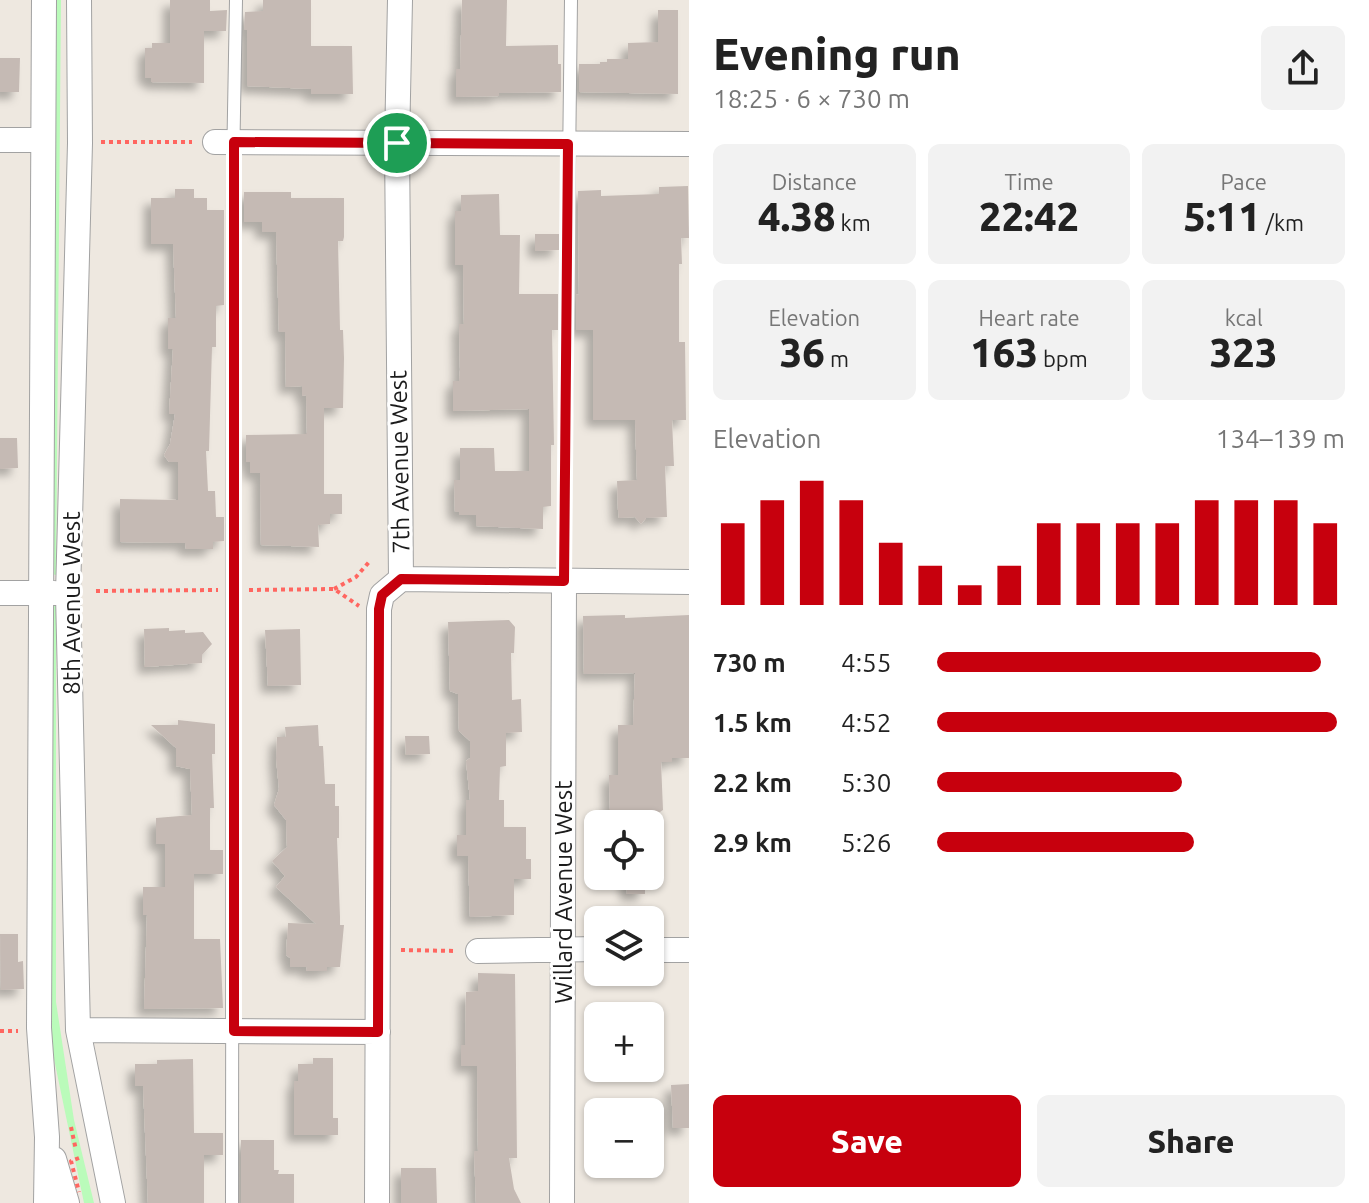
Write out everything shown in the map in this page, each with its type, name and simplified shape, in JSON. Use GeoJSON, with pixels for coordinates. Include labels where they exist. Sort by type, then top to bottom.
{"type":"FeatureCollection","features":[{"type":"Feature","properties":{"kind":"street","name":"8th Avenue West"},"geometry":{"type":"LineString","coordinates":[[44,0],[39,1028],[47,1137],[46,1203]]}},
{"type":"Feature","properties":{"kind":"street","name":"8th Avenue West"},"geometry":{"type":"LineString","coordinates":[[79,0],[80,143],[68,594],[78,1030],[113,1203]]}},
{"type":"Feature","properties":{"kind":"street","name":"7th Avenue West"},"geometry":{"type":"LineString","coordinates":[[377,1203],[379,609],[382,595],[401,579],[397,143],[400,0]]}},
{"type":"Feature","properties":{"kind":"street"},"geometry":{"type":"LineString","coordinates":[[0,140],[42,140]]}},
{"type":"Feature","properties":{"kind":"street"},"geometry":{"type":"LineString","coordinates":[[214,142],[689,144]]}},
{"type":"Feature","properties":{"kind":"street"},"geometry":{"type":"LineString","coordinates":[[401,579],[689,582]]}},
{"type":"Feature","properties":{"kind":"street","name":"Willard Avenue West"},"geometry":{"type":"LineString","coordinates":[[562,1203],[564,581]]}},
{"type":"Feature","properties":{"kind":"street"},"geometry":{"type":"LineString","coordinates":[[0,593],[68,594]]}},
{"type":"Feature","properties":{"kind":"street"},"geometry":{"type":"LineString","coordinates":[[473,951],[584,949]]}},
{"type":"Feature","properties":{"kind":"street"},"geometry":{"type":"LineString","coordinates":[[664,950],[689,950]]}},
{"type":"Feature","properties":{"kind":"street"},"geometry":{"type":"LineString","coordinates":[[78,1030],[378,1032]]}},
{"type":"Feature","properties":{"kind":"street","name":"8th Avenue West"},"geometry":{"type":"LineString","coordinates":[[47,1137],[73,1198]]}},
{"type":"Feature","properties":{"kind":"lane"},"geometry":{"type":"LineString","coordinates":[[232,1203],[234,1031],[214,142],[236,0]]}},
{"type":"Feature","properties":{"kind":"lane"},"geometry":{"type":"LineString","coordinates":[[564,581],[571,0]]}},
{"type":"Feature","properties":{"kind":"path"},"geometry":{"type":"LineString","coordinates":[[100,142],[214,142]]}},
{"type":"Feature","properties":{"kind":"path"},"geometry":{"type":"LineString","coordinates":[[239,590],[334,589],[356,577],[369,562]]}},
{"type":"Feature","properties":{"kind":"path"},"geometry":{"type":"LineString","coordinates":[[334,589],[361,607]]}},
{"type":"Feature","properties":{"kind":"path"},"geometry":{"type":"LineString","coordinates":[[96,591],[220,590]]}},
{"type":"Feature","properties":{"kind":"path"},"geometry":{"type":"LineString","coordinates":[[390,950],[473,951]]}},
{"type":"Feature","properties":{"kind":"path"},"geometry":{"type":"LineString","coordinates":[[0,1031],[26,1031]]}},
{"type":"Feature","properties":{"kind":"path"},"geometry":{"type":"LineString","coordinates":[[73,1198],[71,1161],[79,1158]]}},
{"type":"Feature","properties":{"kind":"green space"},"geometry":{"type":"Polygon","coordinates":[[[52,0],[61,0],[56,575],[52,574],[52,0]]]}},
{"type":"Feature","properties":{"kind":"green space"},"geometry":{"type":"Polygon","coordinates":[[[49,606],[56,606],[56,1002],[74,1120],[94,1203],[84,1203],[49,1035],[49,606]]]}},
{"type":"Feature","properties":{"kind":"building"},"geometry":{"type":"Polygon","coordinates":[[[170,0],[210,0],[210,11],[227,10],[226,31],[204,31],[204,83],[151,82],[151,78],[145,78],[145,48],[152,48],[152,43],[170,43],[170,0]]]}},
{"type":"Feature","properties":{"kind":"building"},"geometry":{"type":"Polygon","coordinates":[[[263,0],[311,0],[311,46],[352,46],[353,94],[311,94],[311,89],[247,86],[245,12],[263,11],[263,0]]]}},
{"type":"Feature","properties":{"kind":"building"},"geometry":{"type":"Polygon","coordinates":[[[462,0],[507,0],[506,46],[558,45],[561,92],[456,97],[462,0]]]}},
{"type":"Feature","properties":{"kind":"building"},"geometry":{"type":"Polygon","coordinates":[[[658,10],[678,10],[678,94],[579,92],[579,64],[628,59],[628,43],[658,42],[658,10]]]}},
{"type":"Feature","properties":{"kind":"building"},"geometry":{"type":"Polygon","coordinates":[[[0,58],[20,58],[19,92],[0,92],[0,58]]]}},
{"type":"Feature","properties":{"kind":"building"},"geometry":{"type":"Polygon","coordinates":[[[688,186],[689,238],[681,238],[682,264],[679,264],[679,342],[685,342],[686,420],[672,420],[674,466],[665,466],[667,517],[646,518],[641,524],[635,517],[619,518],[618,510],[617,481],[637,480],[635,420],[593,420],[593,330],[576,330],[576,294],[579,295],[578,191],[601,190],[601,196],[659,194],[659,187],[688,186]]]}},
{"type":"Feature","properties":{"kind":"building"},"geometry":{"type":"Polygon","coordinates":[[[175,189],[194,189],[194,198],[207,198],[207,210],[224,210],[224,305],[216,306],[209,451],[206,451],[208,491],[215,491],[216,517],[224,517],[224,541],[213,542],[213,549],[186,549],[185,543],[120,542],[120,499],[178,500],[178,462],[169,462],[164,455],[170,444],[175,414],[169,414],[173,349],[168,349],[168,318],[176,318],[173,244],[151,244],[151,198],[175,198],[175,189]]]}},
{"type":"Feature","properties":{"kind":"building"},"geometry":{"type":"Polygon","coordinates":[[[244,192],[291,192],[291,198],[344,198],[344,237],[343,241],[338,241],[340,330],[343,330],[344,358],[343,408],[324,408],[324,494],[342,494],[342,514],[330,514],[330,524],[318,525],[319,547],[261,545],[260,473],[250,473],[250,462],[246,462],[246,435],[307,434],[306,395],[302,396],[302,386],[286,387],[285,332],[279,332],[276,232],[262,232],[262,222],[244,222],[244,192]]]}},
{"type":"Feature","properties":{"kind":"building"},"geometry":{"type":"Polygon","coordinates":[[[499,194],[500,235],[520,235],[519,294],[558,294],[558,330],[552,330],[554,445],[551,445],[551,506],[543,507],[543,529],[476,526],[476,515],[459,515],[455,512],[454,480],[460,480],[460,448],[494,448],[495,471],[529,471],[529,409],[453,411],[453,381],[459,381],[460,370],[459,324],[464,324],[463,265],[455,265],[455,211],[461,211],[461,195],[499,194]]]}},
{"type":"Feature","properties":{"kind":"building"},"geometry":{"type":"Polygon","coordinates":[[[535,234],[559,234],[559,250],[535,251],[535,234]]]}},
{"type":"Feature","properties":{"kind":"building"},"geometry":{"type":"Polygon","coordinates":[[[0,438],[17,438],[18,468],[0,469],[0,438]]]}},
{"type":"Feature","properties":{"kind":"building"},"geometry":{"type":"Polygon","coordinates":[[[689,615],[689,758],[672,758],[672,762],[661,762],[663,810],[610,810],[609,775],[618,775],[618,725],[633,725],[635,673],[584,674],[583,616],[689,615]]]}},
{"type":"Feature","properties":{"kind":"building"},"geometry":{"type":"Polygon","coordinates":[[[509,620],[515,627],[514,653],[511,653],[512,700],[521,699],[522,732],[506,733],[506,766],[500,767],[499,800],[504,800],[504,827],[526,827],[526,859],[531,859],[531,879],[514,879],[514,915],[470,917],[468,856],[457,856],[457,835],[466,835],[466,800],[470,800],[466,761],[470,758],[470,741],[459,731],[458,694],[450,691],[448,622],[509,620]]]}},
{"type":"Feature","properties":{"kind":"building"},"geometry":{"type":"Polygon","coordinates":[[[169,628],[169,631],[185,630],[185,633],[203,632],[212,644],[202,655],[202,663],[145,667],[144,629],[169,628]]]}},
{"type":"Feature","properties":{"kind":"building"},"geometry":{"type":"Polygon","coordinates":[[[300,629],[301,685],[268,686],[265,630],[300,629]]]}},
{"type":"Feature","properties":{"kind":"building"},"geometry":{"type":"Polygon","coordinates":[[[178,720],[215,724],[210,850],[223,850],[223,874],[194,874],[194,939],[220,939],[223,1008],[144,1009],[147,915],[143,915],[143,887],[165,887],[165,844],[156,844],[156,818],[192,815],[190,769],[176,766],[176,748],[151,725],[178,725],[178,720]]]}},
{"type":"Feature","properties":{"kind":"building"},"geometry":{"type":"Polygon","coordinates":[[[318,725],[319,746],[323,746],[325,784],[335,784],[335,806],[339,806],[340,925],[344,925],[340,967],[327,967],[327,971],[306,971],[307,967],[290,967],[290,958],[286,955],[288,923],[316,924],[276,887],[285,876],[272,861],[287,847],[286,820],[274,805],[279,789],[277,737],[286,737],[285,727],[318,725]]]}},
{"type":"Feature","properties":{"kind":"building"},"geometry":{"type":"Polygon","coordinates":[[[405,736],[429,736],[430,754],[406,755],[405,736]]]}},
{"type":"Feature","properties":{"kind":"building"},"geometry":{"type":"Polygon","coordinates":[[[627,890],[645,890],[645,894],[627,894],[627,890]]]}},
{"type":"Feature","properties":{"kind":"building"},"geometry":{"type":"Polygon","coordinates":[[[0,934],[18,934],[18,962],[23,961],[24,989],[1,990],[0,934]]]}},
{"type":"Feature","properties":{"kind":"building"},"geometry":{"type":"Polygon","coordinates":[[[478,973],[515,974],[517,1158],[509,1158],[514,1189],[521,1203],[476,1203],[477,1066],[461,1066],[461,1045],[465,1045],[466,992],[478,991],[478,973]]]}},
{"type":"Feature","properties":{"kind":"building"},"geometry":{"type":"Polygon","coordinates":[[[313,1058],[333,1058],[333,1118],[338,1118],[338,1135],[294,1135],[294,1081],[298,1081],[298,1064],[313,1064],[313,1058]]]}},
{"type":"Feature","properties":{"kind":"building"},"geometry":{"type":"Polygon","coordinates":[[[193,1059],[194,1133],[223,1133],[223,1155],[204,1155],[204,1203],[148,1203],[143,1086],[135,1086],[135,1064],[193,1059]]]}},
{"type":"Feature","properties":{"kind":"building"},"geometry":{"type":"Polygon","coordinates":[[[689,1084],[689,1128],[673,1128],[671,1085],[689,1084]]]}},
{"type":"Feature","properties":{"kind":"building"},"geometry":{"type":"Polygon","coordinates":[[[241,1140],[274,1140],[274,1170],[279,1170],[278,1174],[294,1174],[294,1203],[241,1203],[241,1140]]]}},
{"type":"Feature","properties":{"kind":"building"},"geometry":{"type":"Polygon","coordinates":[[[401,1168],[436,1168],[437,1203],[401,1203],[401,1168]]]}},
{"type":"Feature","properties":{"kind":"route"},"geometry":{"type":"LineString","coordinates":[[234,142],[397,143],[568,144],[564,581],[401,579],[382,595],[379,609],[378,1032],[234,1031],[234,142]]}}]}
